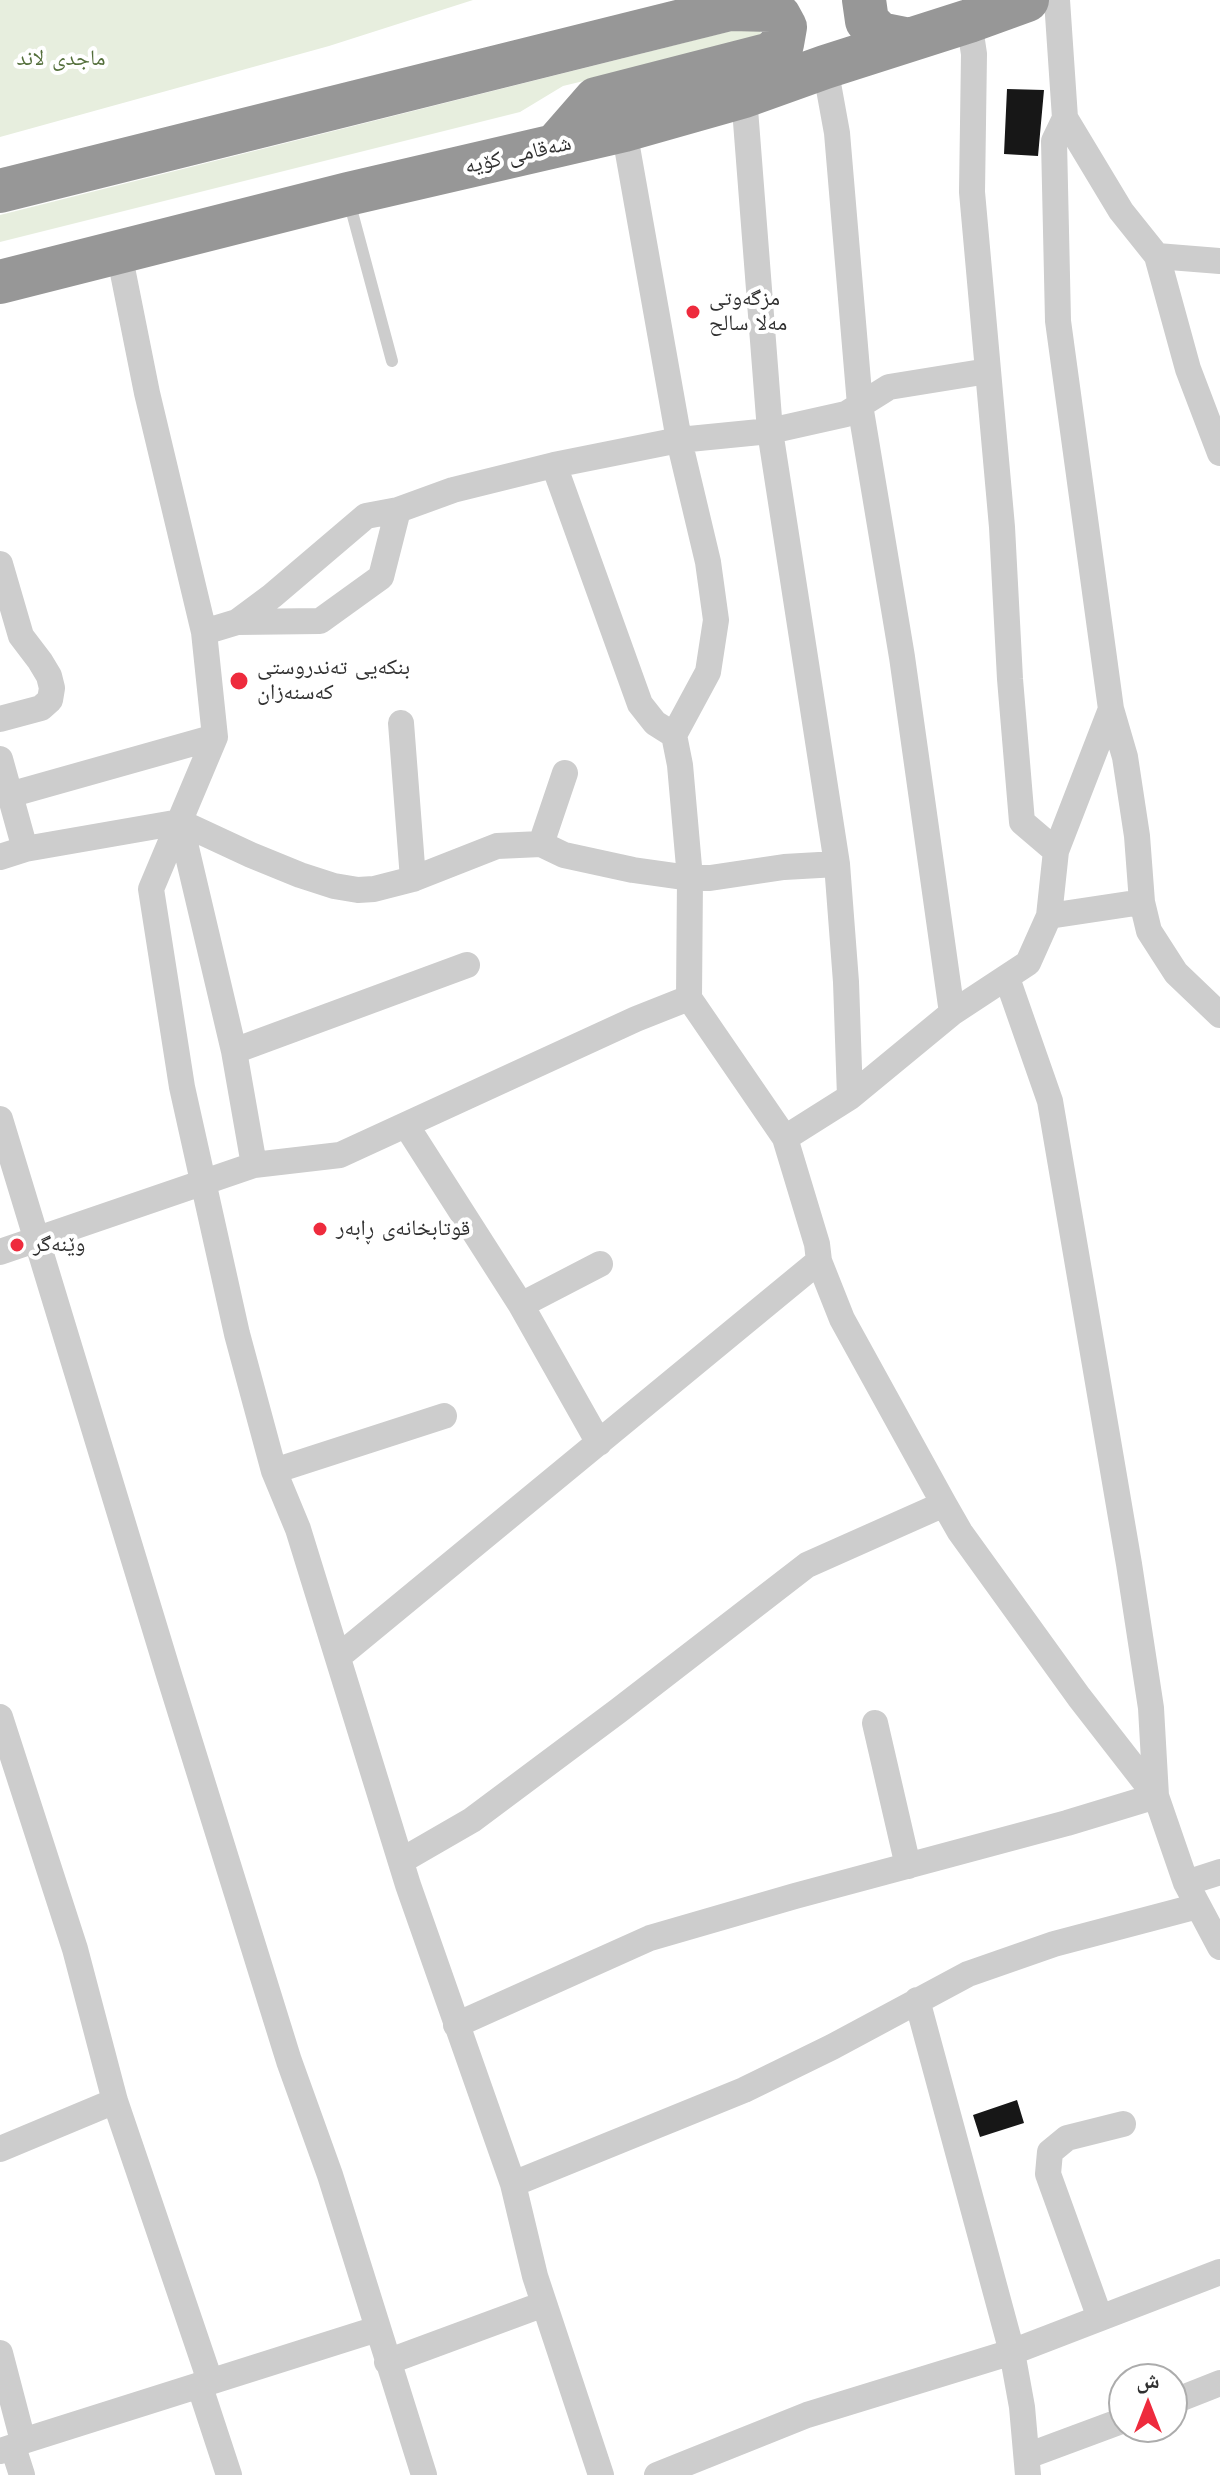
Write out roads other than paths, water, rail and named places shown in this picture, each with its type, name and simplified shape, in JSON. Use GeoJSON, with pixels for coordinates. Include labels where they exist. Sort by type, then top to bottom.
{"type":"FeatureCollection","features":[{"type":"Feature","properties":{"kind":"highway"},"geometry":{"type":"LineString","coordinates":[[864,0],[867,21],[880,34],[910,40]]}},
{"type":"Feature","properties":{"kind":"highway","name":"شەقامی کۆیە"},"geometry":{"type":"LineString","coordinates":[[0,282],[348,194],[624,130],[744,96],[1027,0]]}},
{"type":"Feature","properties":{"kind":"highway"},"geometry":{"type":"LineString","coordinates":[[0,191],[749,4],[771,10],[779,16],[785,27],[782,44],[771,54],[596,99],[555,146]]}},
{"type":"Feature","properties":{"kind":"street"},"geometry":{"type":"LineString","coordinates":[[1057,0],[1065,118],[1121,211],[1157,256],[1188,369],[1220,453]]}},
{"type":"Feature","properties":{"kind":"street"},"geometry":{"type":"LineString","coordinates":[[969,21],[974,54],[972,192],[1002,527],[1022,822],[1056,851]]}},
{"type":"Feature","properties":{"kind":"street"},"geometry":{"type":"LineString","coordinates":[[825,67],[837,133],[860,405],[904,672],[952,1013]]}},
{"type":"Feature","properties":{"kind":"street"},"geometry":{"type":"LineString","coordinates":[[744,96],[770,431],[837,864],[846,982],[850,1097]]}},
{"type":"Feature","properties":{"kind":"street"},"geometry":{"type":"LineString","coordinates":[[1065,118],[1054,141],[1058,321],[1111,709],[1125,757],[1137,836],[1142,902],[1149,931],[1176,973],[1220,1015]]}},
{"type":"Feature","properties":{"kind":"street"},"geometry":{"type":"LineString","coordinates":[[624,130],[679,440],[708,562],[716,620],[708,672],[674,735],[680,765],[690,878],[689,998],[785,1138],[817,1244],[819,1261],[842,1319],[944,1504],[960,1532],[1033,1633],[1156,1796],[1192,1894],[1220,1947]]}},
{"type":"Feature","properties":{"kind":"street"},"geometry":{"type":"LineString","coordinates":[[119,253],[147,393],[204,632],[215,737],[151,889],[182,1087],[237,1334],[274,1471],[298,1529],[401,1861],[513,2184],[535,2276],[601,2475]]}},
{"type":"Feature","properties":{"kind":"street"},"geometry":{"type":"LineString","coordinates":[[1157,256],[1220,261]]}},
{"type":"Feature","properties":{"kind":"street"},"geometry":{"type":"LineString","coordinates":[[237,622],[366,516],[398,510],[453,490],[554,465],[679,440],[770,431],[846,414],[889,387],[988,371]]}},
{"type":"Feature","properties":{"kind":"street"},"geometry":{"type":"LineString","coordinates":[[554,465],[640,704],[655,723],[674,735]]}},
{"type":"Feature","properties":{"kind":"street"},"geometry":{"type":"LineString","coordinates":[[204,632],[237,622],[320,621],[381,577],[398,510]]}},
{"type":"Feature","properties":{"kind":"street"},"geometry":{"type":"LineString","coordinates":[[0,564],[21,636],[49,676],[52,688],[50,700],[41,708],[0,719]]}},
{"type":"Feature","properties":{"kind":"street"},"geometry":{"type":"LineString","coordinates":[[785,1138],[850,1097],[952,1013],[1028,963],[1049,916],[1056,851],[1111,709]]}},
{"type":"Feature","properties":{"kind":"street"},"geometry":{"type":"LineString","coordinates":[[401,723],[413,879]]}},
{"type":"Feature","properties":{"kind":"street"},"geometry":{"type":"LineString","coordinates":[[9,795],[215,737]]}},
{"type":"Feature","properties":{"kind":"street"},"geometry":{"type":"LineString","coordinates":[[0,759],[25,849]]}},
{"type":"Feature","properties":{"kind":"street"},"geometry":{"type":"LineString","coordinates":[[541,844],[565,773]]}},
{"type":"Feature","properties":{"kind":"street"},"geometry":{"type":"LineString","coordinates":[[0,857],[25,849],[180,822],[251,855],[334,886],[358,890],[413,879],[497,846],[541,844],[564,855],[690,878],[837,864]]}},
{"type":"Feature","properties":{"kind":"street"},"geometry":{"type":"LineString","coordinates":[[180,822],[234,1051],[254,1165]]}},
{"type":"Feature","properties":{"kind":"street"},"geometry":{"type":"LineString","coordinates":[[1049,916],[1142,902]]}},
{"type":"Feature","properties":{"kind":"street"},"geometry":{"type":"LineString","coordinates":[[234,1051],[467,965]]}},
{"type":"Feature","properties":{"kind":"street"},"geometry":{"type":"LineString","coordinates":[[1007,978],[1053,1115],[1151,1708],[1156,1796]]}},
{"type":"Feature","properties":{"kind":"street"},"geometry":{"type":"LineString","coordinates":[[0,1252],[254,1165],[340,1155],[636,1019],[689,998]]}},
{"type":"Feature","properties":{"kind":"street"},"geometry":{"type":"LineString","coordinates":[[0,1119],[289,2061],[330,2175],[424,2475]]}},
{"type":"Feature","properties":{"kind":"street"},"geometry":{"type":"LineString","coordinates":[[406,1125],[521,1305],[599,1443]]}},
{"type":"Feature","properties":{"kind":"street"},"geometry":{"type":"LineString","coordinates":[[338,1657],[819,1261]]}},
{"type":"Feature","properties":{"kind":"street"},"geometry":{"type":"LineString","coordinates":[[521,1305],[600,1264]]}},
{"type":"Feature","properties":{"kind":"street"},"geometry":{"type":"LineString","coordinates":[[274,1471],[444,1416]]}},
{"type":"Feature","properties":{"kind":"street"},"geometry":{"type":"LineString","coordinates":[[401,1861],[472,1820],[807,1565],[944,1504]]}},
{"type":"Feature","properties":{"kind":"street"},"geometry":{"type":"LineString","coordinates":[[0,1717],[75,1949],[115,2101],[207,2372],[202,2393],[229,2475]]}},
{"type":"Feature","properties":{"kind":"street"},"geometry":{"type":"LineString","coordinates":[[875,1723],[908,1866]]}},
{"type":"Feature","properties":{"kind":"street"},"geometry":{"type":"LineString","coordinates":[[456,2025],[650,1938],[1156,1796]]}},
{"type":"Feature","properties":{"kind":"street"},"geometry":{"type":"LineString","coordinates":[[513,2184],[744,2090],[968,1974],[1192,1894],[1220,1872]]}},
{"type":"Feature","properties":{"kind":"street"},"geometry":{"type":"LineString","coordinates":[[917,2000],[1012,2352],[1028,2466],[1108,2428]]}},
{"type":"Feature","properties":{"kind":"street"},"geometry":{"type":"LineString","coordinates":[[0,2149],[115,2101]]}},
{"type":"Feature","properties":{"kind":"street"},"geometry":{"type":"LineString","coordinates":[[1100,2318],[1048,2174],[1050,2152],[1067,2138],[1123,2124]]}},
{"type":"Feature","properties":{"kind":"street"},"geometry":{"type":"LineString","coordinates":[[657,2475],[807,2415],[1012,2352],[1220,2272]]}},
{"type":"Feature","properties":{"kind":"street"},"geometry":{"type":"LineString","coordinates":[[387,2362],[544,2304]]}},
{"type":"Feature","properties":{"kind":"street"},"geometry":{"type":"LineString","coordinates":[[12,2447],[377,2329]]}},
{"type":"Feature","properties":{"kind":"street"},"geometry":{"type":"LineString","coordinates":[[0,2353],[12,2447],[22,2475]]}},
{"type":"Feature","properties":{"kind":"street"},"geometry":{"type":"LineString","coordinates":[[1188,2396],[1220,2383]]}},
{"type":"Feature","properties":{"kind":"lane"},"geometry":{"type":"LineString","coordinates":[[348,194],[392,361]]}},
{"type":"Feature","properties":{"kind":"place","name":"مزگەوتی مەلا سالح"},"geometry":{"type":"Point","coordinates":[693,312]}},
{"type":"Feature","properties":{"kind":"place","name":"بنکەیی تەندروستی کەسنەزان"},"geometry":{"type":"Point","coordinates":[239,681]}},
{"type":"Feature","properties":{"kind":"place","name":"قوتابخانەی ڕابەر"},"geometry":{"type":"Point","coordinates":[320,1229]}},
{"type":"Feature","properties":{"kind":"place","name":"وێنەگر"},"geometry":{"type":"Point","coordinates":[17,1245]}},
{"type":"Feature","properties":{"kind":"park label","name":"ماجدی لاند"},"geometry":{"type":"Point","coordinates":[61,59]}}]}
